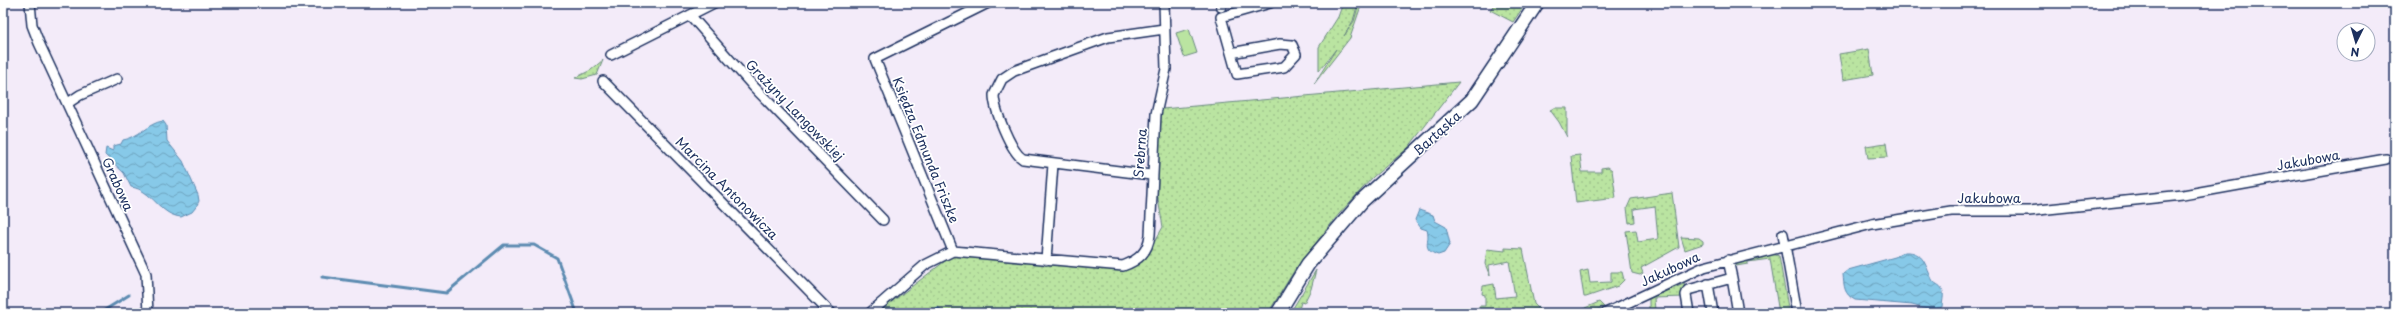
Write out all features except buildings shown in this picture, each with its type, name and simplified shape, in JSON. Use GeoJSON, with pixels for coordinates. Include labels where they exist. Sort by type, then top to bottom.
{"type":"FeatureCollection","features":[{"type":"Feature","properties":{"kind":"street","name":"Grabowa"},"geometry":{"type":"LineString","coordinates":[[30,3],[32,25],[39,42],[146,274],[148,313]]}},
{"type":"Feature","properties":{"kind":"street"},"geometry":{"type":"LineString","coordinates":[[610,55],[714,3]]}},
{"type":"Feature","properties":{"kind":"street","name":"Księdza Edmunda Friszke"},"geometry":{"type":"LineString","coordinates":[[953,251],[875,59],[988,3]]}},
{"type":"Feature","properties":{"kind":"street","name":"Srebrna"},"geometry":{"type":"LineString","coordinates":[[1046,260],[1124,266],[1139,259],[1149,243],[1151,175],[1156,114],[1166,69],[1164,3]]}},
{"type":"Feature","properties":{"kind":"street"},"geometry":{"type":"LineString","coordinates":[[1231,53],[1280,44],[1292,45],[1296,54],[1284,67],[1237,74],[1231,53],[1222,17],[1270,3]]}},
{"type":"Feature","properties":{"kind":"street","name":"Bartąska"},"geometry":{"type":"LineString","coordinates":[[1278,313],[1301,274],[1378,186],[1472,100],[1537,3]]}},
{"type":"Feature","properties":{"kind":"street","name":"Grażyny Langowskiej"},"geometry":{"type":"LineString","coordinates":[[690,15],[753,86],[883,220]]}},
{"type":"Feature","properties":{"kind":"street"},"geometry":{"type":"LineString","coordinates":[[1151,175],[1053,164],[1023,159],[1018,156],[1011,145],[994,96],[1002,79],[1014,71],[1108,37],[1164,29]]}},
{"type":"Feature","properties":{"kind":"street"},"geometry":{"type":"LineString","coordinates":[[68,103],[80,95],[116,79]]}},
{"type":"Feature","properties":{"kind":"street","name":"Marcina Antonowicza"},"geometry":{"type":"LineString","coordinates":[[603,81],[831,313]]}},
{"type":"Feature","properties":{"kind":"street","name":"Jakubowa"},"geometry":{"type":"LineString","coordinates":[[1606,313],[1678,278],[1728,260],[1872,224],[1946,212],[2030,211],[2102,205],[2183,195],[2386,159]]}},
{"type":"Feature","properties":{"kind":"street"},"geometry":{"type":"LineString","coordinates":[[870,313],[925,265],[953,251],[1046,260],[1053,164]]}},
{"type":"Feature","properties":{"kind":"street"},"geometry":{"type":"LineString","coordinates":[[1783,234],[1797,313]]}},
{"type":"Feature","properties":{"kind":"street","name":"Bartąska"},"geometry":{"type":"LineString","coordinates":[[1286,313],[1321,250]]}},
{"type":"Feature","properties":{"kind":"street"},"geometry":{"type":"LineString","coordinates":[[1728,260],[1738,313]]}},
{"type":"Feature","properties":{"kind":"street"},"geometry":{"type":"LineString","coordinates":[[1689,313],[1687,291],[1732,278]]}},
{"type":"Feature","properties":{"kind":"street"},"geometry":{"type":"LineString","coordinates":[[1708,284],[1713,313]]}},
{"type":"Feature","properties":{"kind":"green space"},"geometry":{"type":"Polygon","coordinates":[[[1343,3],[1358,3],[1353,21],[1344,36],[1354,21],[1359,3],[1362,3],[1350,38],[1314,84],[1336,49],[1319,71],[1319,47],[1338,17],[1343,3]]]}},
{"type":"Feature","properties":{"kind":"green space"},"geometry":{"type":"Polygon","coordinates":[[[1495,3],[1526,3],[1513,22],[1490,10],[1495,3]]]}},
{"type":"Feature","properties":{"kind":"green space"},"geometry":{"type":"Polygon","coordinates":[[[1189,29],[1197,53],[1184,57],[1176,33],[1189,29]]]}},
{"type":"Feature","properties":{"kind":"green space"},"geometry":{"type":"Polygon","coordinates":[[[1869,49],[1873,75],[1843,80],[1839,54],[1869,49]]]}},
{"type":"Feature","properties":{"kind":"green space"},"geometry":{"type":"Polygon","coordinates":[[[603,60],[597,75],[582,79],[575,78],[591,70],[603,60]]]}},
{"type":"Feature","properties":{"kind":"green space"},"geometry":{"type":"Polygon","coordinates":[[[1459,82],[1408,148],[1373,177],[1339,214],[1296,268],[1268,313],[877,313],[953,255],[1123,266],[1142,260],[1147,255],[1163,227],[1154,176],[1159,111],[1162,109],[1459,82]]]}},
{"type":"Feature","properties":{"kind":"green space"},"geometry":{"type":"Polygon","coordinates":[[[1554,108],[1567,108],[1567,137],[1559,122],[1550,110],[1554,108]]]}},
{"type":"Feature","properties":{"kind":"green space"},"geometry":{"type":"Polygon","coordinates":[[[1886,143],[1888,157],[1868,158],[1866,146],[1886,143]]]}},
{"type":"Feature","properties":{"kind":"green space"},"geometry":{"type":"Polygon","coordinates":[[[1580,155],[1582,172],[1601,172],[1601,168],[1608,167],[1612,170],[1616,198],[1576,203],[1571,156],[1580,155]]]}},
{"type":"Feature","properties":{"kind":"green space"},"geometry":{"type":"Polygon","coordinates":[[[1672,193],[1679,247],[1641,268],[1643,273],[1640,275],[1632,273],[1626,231],[1636,230],[1638,242],[1658,239],[1655,206],[1634,209],[1635,222],[1629,223],[1627,208],[1631,199],[1672,193]]]}},
{"type":"Feature","properties":{"kind":"green space"},"geometry":{"type":"Polygon","coordinates":[[[1681,237],[1699,238],[1703,241],[1703,244],[1685,250],[1681,237]]]}},
{"type":"Feature","properties":{"kind":"green space"},"geometry":{"type":"Polygon","coordinates":[[[1505,248],[1523,249],[1534,304],[1539,309],[1516,313],[1478,313],[1479,306],[1485,306],[1485,295],[1482,294],[1483,286],[1494,284],[1496,298],[1515,296],[1509,261],[1489,265],[1490,276],[1485,264],[1487,249],[1505,251],[1505,248]]]}},
{"type":"Feature","properties":{"kind":"green space"},"geometry":{"type":"Polygon","coordinates":[[[1772,254],[1779,256],[1789,313],[1779,313],[1770,259],[1748,262],[1748,264],[1736,266],[1736,262],[1772,254]]]}},
{"type":"Feature","properties":{"kind":"green space"},"geometry":{"type":"Polygon","coordinates":[[[1316,270],[1311,289],[1304,303],[1301,302],[1298,313],[1290,313],[1316,270]]]}},
{"type":"Feature","properties":{"kind":"green space"},"geometry":{"type":"Polygon","coordinates":[[[1588,270],[1590,283],[1611,282],[1611,272],[1622,272],[1624,280],[1618,286],[1584,297],[1580,272],[1588,270]]]}},
{"type":"Feature","properties":{"kind":"green space"},"geometry":{"type":"Polygon","coordinates":[[[1684,284],[1686,288],[1684,297],[1654,298],[1655,310],[1649,310],[1649,298],[1684,284]]]}},
{"type":"Feature","properties":{"kind":"green space"},"geometry":{"type":"Polygon","coordinates":[[[1599,302],[1604,307],[1583,313],[1585,308],[1599,302]]]}},
{"type":"Feature","properties":{"kind":"water"},"geometry":{"type":"Polygon","coordinates":[[[163,121],[166,125],[167,141],[183,161],[198,195],[199,201],[196,207],[192,212],[181,217],[167,212],[151,197],[139,189],[131,187],[124,173],[105,155],[106,148],[113,151],[113,146],[121,144],[123,140],[128,139],[158,122],[163,121]]]}},
{"type":"Feature","properties":{"kind":"water"},"geometry":{"type":"Polygon","coordinates":[[[1419,210],[1433,215],[1435,221],[1446,227],[1450,244],[1444,253],[1438,255],[1429,250],[1427,244],[1427,230],[1421,228],[1415,220],[1419,210]]]}},
{"type":"Feature","properties":{"kind":"water"},"geometry":{"type":"Polygon","coordinates":[[[1905,252],[1917,254],[1924,261],[1933,281],[1940,286],[1942,290],[1942,307],[1931,310],[1912,305],[1855,300],[1847,293],[1844,286],[1843,274],[1848,270],[1895,257],[1905,252]]]}},
{"type":"Feature","properties":{"kind":"waterway"},"geometry":{"type":"LineString","coordinates":[[322,277],[446,293],[504,245],[534,245],[557,258],[577,313]]}},
{"type":"Feature","properties":{"kind":"waterway"},"geometry":{"type":"LineString","coordinates":[[100,313],[129,295]]}},
{"type":"Feature","properties":{"kind":"waterway"},"geometry":{"type":"LineString","coordinates":[[937,308],[944,313]]}}]}
